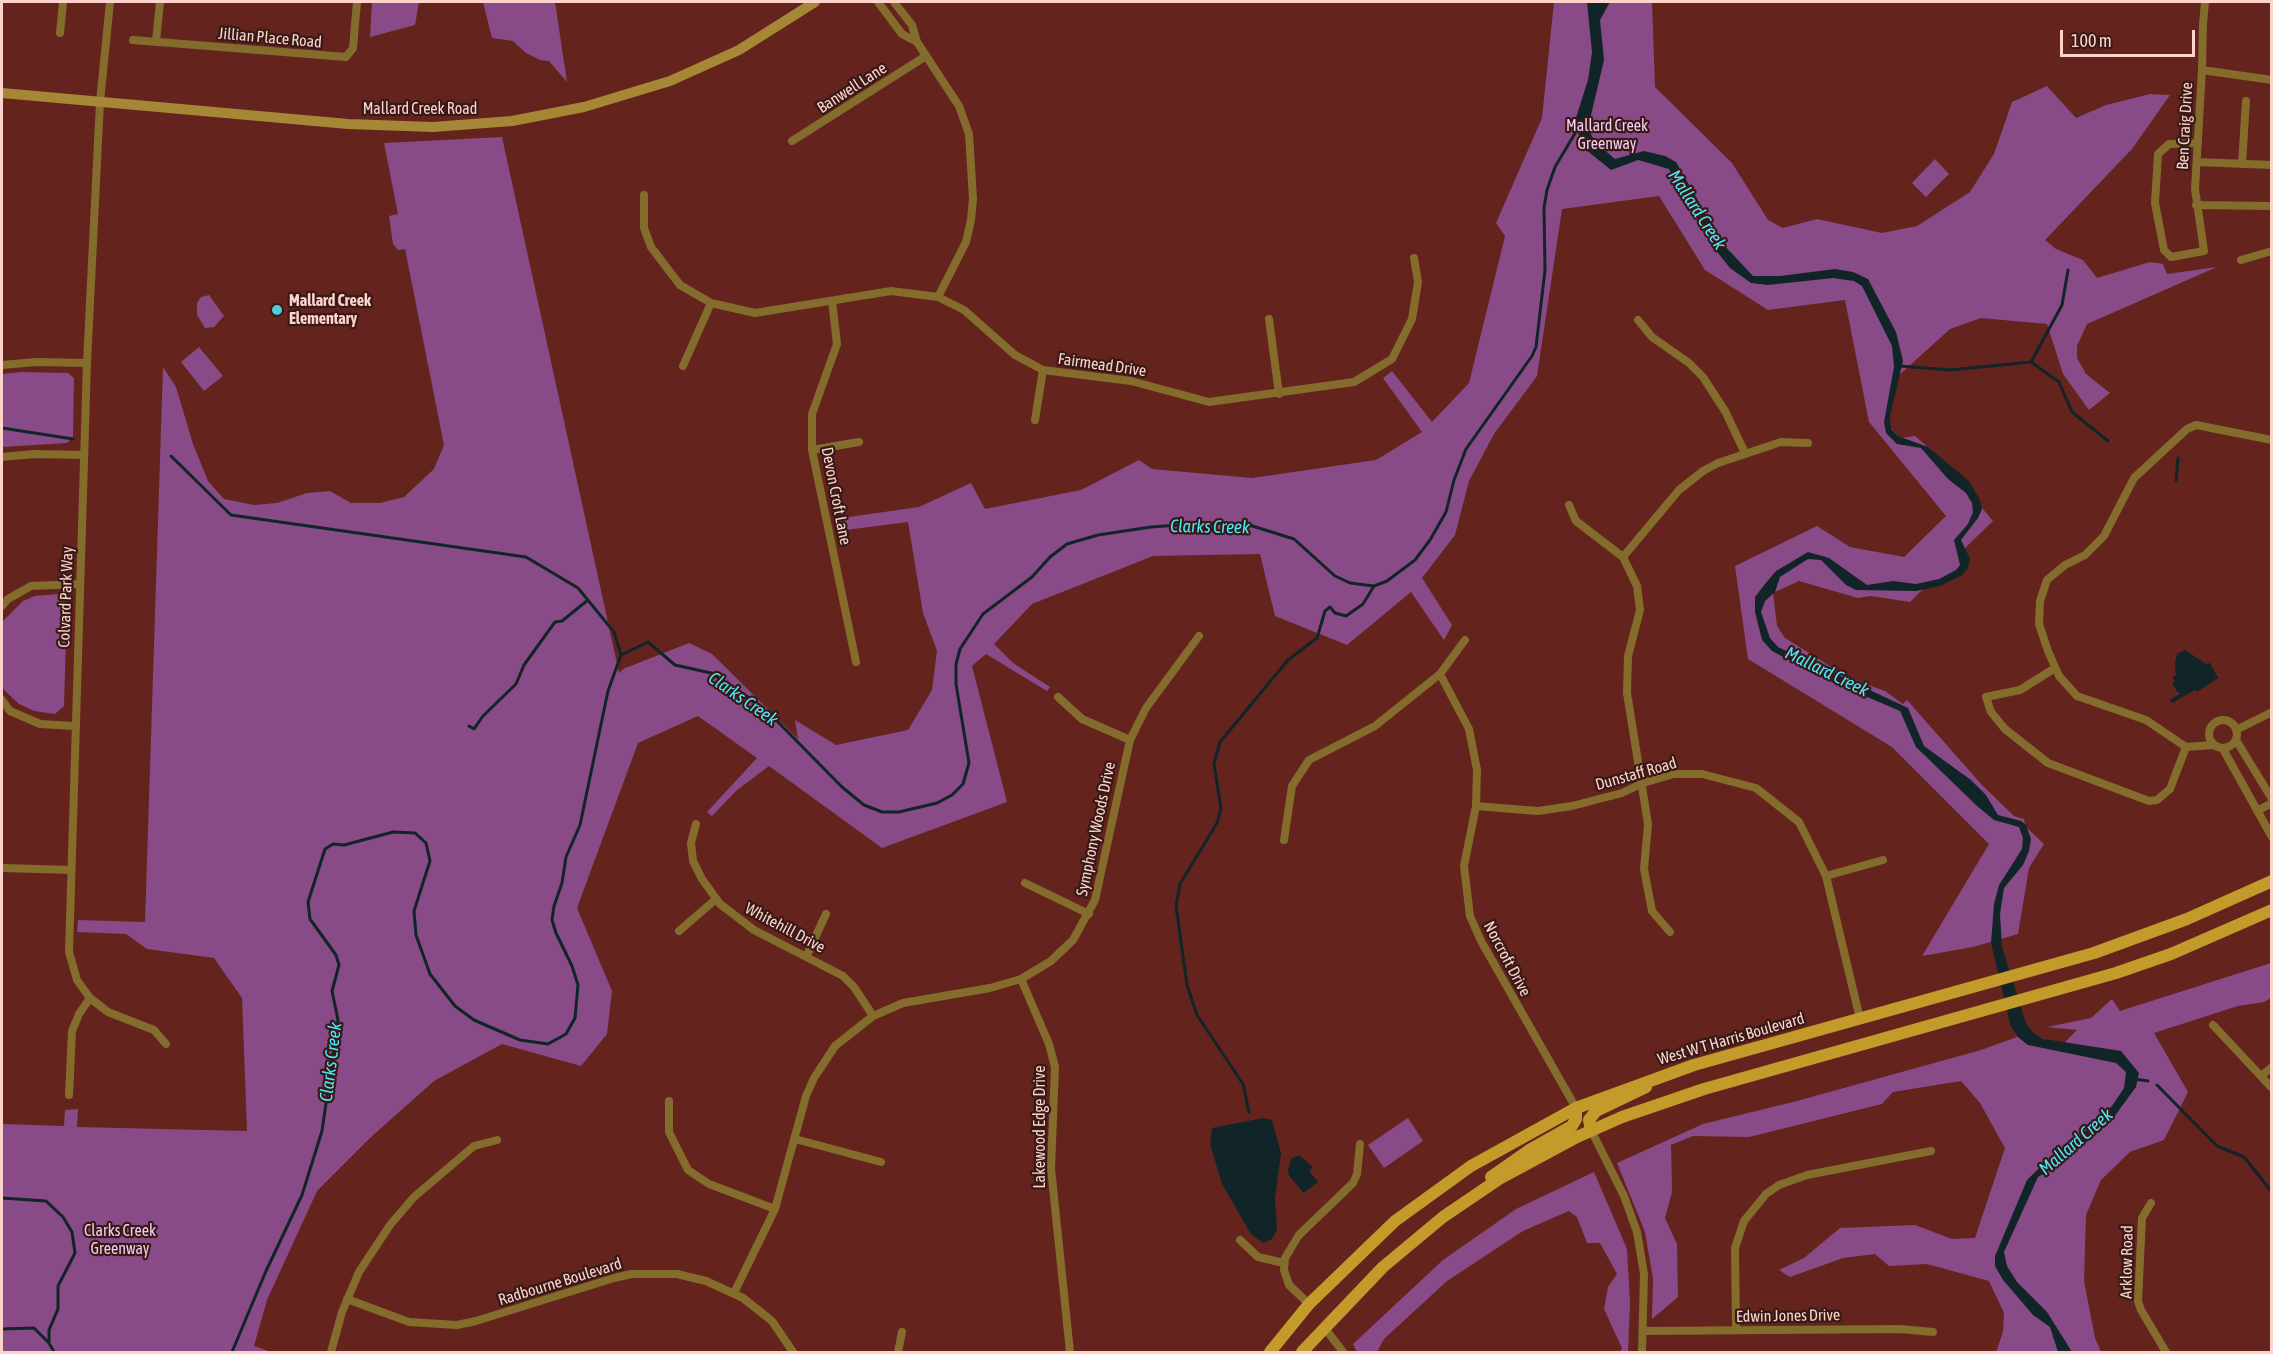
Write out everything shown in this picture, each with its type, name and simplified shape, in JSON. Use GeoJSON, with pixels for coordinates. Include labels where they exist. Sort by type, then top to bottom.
{"type":"FeatureCollection","features":[{"type":"Feature","properties":{"kind":"main road","name":"Mallard Creek Road"},"geometry":{"type":"LineString","coordinates":[[2,93],[394,127],[452,126],[512,121],[593,105],[670,81],[739,50],[814,2]]}},
{"type":"Feature","properties":{"kind":"main road","name":"West W T Harris Boulevard"},"geometry":{"type":"LineString","coordinates":[[1270,1353],[1309,1304],[1368,1245],[1445,1183],[1520,1136],[1576,1108],[1676,1071],[2094,954],[2187,920],[2271,881]]}},
{"type":"Feature","properties":{"kind":"main road"},"geometry":{"type":"LineString","coordinates":[[1468,1199],[1522,1166],[1591,1130],[1704,1089],[2116,973],[2203,941],[2271,910]]}},
{"type":"Feature","properties":{"kind":"main road"},"geometry":{"type":"LineString","coordinates":[[1591,1130],[1588,1120],[1596,1111],[1676,1071]]}},
{"type":"Feature","properties":{"kind":"main road"},"geometry":{"type":"LineString","coordinates":[[1302,1353],[1324,1327],[1383,1267],[1468,1199],[1503,1167],[1572,1126],[1576,1119],[1576,1108]]}},
{"type":"Feature","properties":{"kind":"street"},"geometry":{"type":"LineString","coordinates":[[60,33],[63,2]]}},
{"type":"Feature","properties":{"kind":"street","name":"Colvard Park Way"},"geometry":{"type":"LineString","coordinates":[[110,2],[100,102],[87,363],[69,952],[77,980],[90,998],[108,1012],[154,1030],[166,1044]]}},
{"type":"Feature","properties":{"kind":"street"},"geometry":{"type":"LineString","coordinates":[[156,41],[160,2]]}},
{"type":"Feature","properties":{"kind":"street","name":"Jillian Place Road"},"geometry":{"type":"LineString","coordinates":[[133,40],[346,57],[353,48],[357,2]]}},
{"type":"Feature","properties":{"kind":"street"},"geometry":{"type":"LineString","coordinates":[[878,2],[902,34],[917,42]]}},
{"type":"Feature","properties":{"kind":"street"},"geometry":{"type":"LineString","coordinates":[[894,2],[912,25],[917,42],[959,106],[969,134],[972,157],[971,220],[966,242],[938,297]]}},
{"type":"Feature","properties":{"kind":"street","name":"Ben Craig Drive"},"geometry":{"type":"LineString","coordinates":[[2198,143],[2175,143],[2161,149],[2157,160],[2155,203],[2164,250],[2168,255],[2174,257],[2204,251],[2196,204],[2205,2]]}},
{"type":"Feature","properties":{"kind":"street","name":"Banwell Lane"},"geometry":{"type":"LineString","coordinates":[[792,141],[926,57]]}},
{"type":"Feature","properties":{"kind":"street"},"geometry":{"type":"LineString","coordinates":[[2202,70],[2271,80]]}},
{"type":"Feature","properties":{"kind":"street"},"geometry":{"type":"LineString","coordinates":[[2242,164],[2246,101]]}},
{"type":"Feature","properties":{"kind":"street"},"geometry":{"type":"LineString","coordinates":[[2197,162],[2271,165]]}},
{"type":"Feature","properties":{"kind":"street","name":"Fairmead Drive"},"geometry":{"type":"LineString","coordinates":[[644,195],[644,228],[651,247],[680,285],[711,303],[755,313],[891,291],[938,297],[964,310],[1015,355],[1043,370],[1131,381],[1209,402],[1354,382],[1392,359],[1412,319],[1418,282],[1414,258]]}},
{"type":"Feature","properties":{"kind":"street"},"geometry":{"type":"LineString","coordinates":[[2196,204],[2271,206]]}},
{"type":"Feature","properties":{"kind":"street"},"geometry":{"type":"LineString","coordinates":[[2241,260],[2271,251]]}},
{"type":"Feature","properties":{"kind":"street","name":"Devon Croft Lane"},"geometry":{"type":"LineString","coordinates":[[832,301],[837,344],[812,414],[812,450],[856,662]]}},
{"type":"Feature","properties":{"kind":"street"},"geometry":{"type":"LineString","coordinates":[[683,366],[711,303]]}},
{"type":"Feature","properties":{"kind":"street"},"geometry":{"type":"LineString","coordinates":[[1269,319],[1279,394]]}},
{"type":"Feature","properties":{"kind":"street"},"geometry":{"type":"LineString","coordinates":[[1638,320],[1652,337],[1689,363],[1703,377],[1725,411],[1745,453]]}},
{"type":"Feature","properties":{"kind":"street"},"geometry":{"type":"LineString","coordinates":[[2,365],[36,362],[87,363]]}},
{"type":"Feature","properties":{"kind":"street"},"geometry":{"type":"LineString","coordinates":[[1035,420],[1043,370]]}},
{"type":"Feature","properties":{"kind":"street"},"geometry":{"type":"LineString","coordinates":[[2236,740],[2223,748],[2213,745],[2186,747],[2146,720],[2077,696],[2055,668],[2039,624],[2040,601],[2047,580],[2065,565],[2085,555],[2104,536],[2134,478],[2187,429],[2196,425],[2271,440]]}},
{"type":"Feature","properties":{"kind":"street"},"geometry":{"type":"LineString","coordinates":[[812,450],[859,442]]}},
{"type":"Feature","properties":{"kind":"street"},"geometry":{"type":"LineString","coordinates":[[1623,557],[1685,484],[1718,463],[1781,442],[1808,443]]}},
{"type":"Feature","properties":{"kind":"street"},"geometry":{"type":"LineString","coordinates":[[2,457],[34,454],[84,455]]}},
{"type":"Feature","properties":{"kind":"street"},"geometry":{"type":"LineString","coordinates":[[1569,505],[1576,521],[1623,557],[1636,586],[1640,610],[1628,656],[1627,693],[1648,824],[1644,869],[1652,911],[1670,932]]}},
{"type":"Feature","properties":{"kind":"street"},"geometry":{"type":"LineString","coordinates":[[2,606],[8,599],[31,586],[80,584]]}},
{"type":"Feature","properties":{"kind":"street","name":"Symphony Woods Drive"},"geometry":{"type":"LineString","coordinates":[[734,1293],[775,1209],[806,1096],[824,1060],[850,1032],[873,1016],[903,1003],[990,988],[1021,979],[1051,961],[1066,948],[1089,914],[1100,882],[1130,740],[1146,708],[1199,636]]}},
{"type":"Feature","properties":{"kind":"street"},"geometry":{"type":"LineString","coordinates":[[1284,840],[1292,786],[1309,760],[1375,726],[1440,674],[1465,640]]}},
{"type":"Feature","properties":{"kind":"street"},"geometry":{"type":"LineString","coordinates":[[2055,668],[2020,690],[1986,696],[1991,712],[2005,729],[2048,763],[2149,801],[2157,800],[2170,789],[2186,747]]}},
{"type":"Feature","properties":{"kind":"street","name":"Norcroft Drive"},"geometry":{"type":"LineString","coordinates":[[1440,674],[1469,729],[1477,770],[1476,806],[1464,866],[1470,916],[1480,941],[1576,1108]]}},
{"type":"Feature","properties":{"kind":"street"},"geometry":{"type":"LineString","coordinates":[[1058,698],[1088,723],[1130,740]]}},
{"type":"Feature","properties":{"kind":"street"},"geometry":{"type":"LineString","coordinates":[[2,700],[10,711],[39,724],[75,726]]}},
{"type":"Feature","properties":{"kind":"street"},"geometry":{"type":"LineString","coordinates":[[2236,730],[2271,712]]}},
{"type":"Feature","properties":{"kind":"street"},"geometry":{"type":"LineString","coordinates":[[2213,745],[2209,732],[2217,721],[2231,723],[2236,730],[2236,740],[2271,801],[2257,811]]}},
{"type":"Feature","properties":{"kind":"street"},"geometry":{"type":"LineString","coordinates":[[2223,748],[2271,837]]}},
{"type":"Feature","properties":{"kind":"street","name":"Dunstaff Road"},"geometry":{"type":"LineString","coordinates":[[1476,806],[1538,811],[1622,793],[1643,783],[1674,774],[1702,774],[1756,788],[1799,822],[1826,876],[1860,1019]]}},
{"type":"Feature","properties":{"kind":"street","name":"Whitehill Drive"},"geometry":{"type":"LineString","coordinates":[[696,824],[691,843],[693,861],[716,899],[754,930],[843,976],[854,987],[873,1016]]}},
{"type":"Feature","properties":{"kind":"street"},"geometry":{"type":"LineString","coordinates":[[1826,876],[1883,860]]}},
{"type":"Feature","properties":{"kind":"street"},"geometry":{"type":"LineString","coordinates":[[2,868],[71,870]]}},
{"type":"Feature","properties":{"kind":"street"},"geometry":{"type":"LineString","coordinates":[[1025,883],[1089,914]]}},
{"type":"Feature","properties":{"kind":"street"},"geometry":{"type":"LineString","coordinates":[[679,931],[716,899]]}},
{"type":"Feature","properties":{"kind":"street"},"geometry":{"type":"LineString","coordinates":[[807,956],[826,914]]}},
{"type":"Feature","properties":{"kind":"street","name":"Lakewood Edge Drive"},"geometry":{"type":"LineString","coordinates":[[1021,979],[1049,1044],[1054,1067],[1051,1168],[1070,1353]]}},
{"type":"Feature","properties":{"kind":"street"},"geometry":{"type":"LineString","coordinates":[[69,1095],[72,1031],[79,1014],[90,998]]}},
{"type":"Feature","properties":{"kind":"street"},"geometry":{"type":"LineString","coordinates":[[2213,1025],[2271,1088]]}},
{"type":"Feature","properties":{"kind":"street"},"geometry":{"type":"LineString","coordinates":[[2261,1077],[2271,1067]]}},
{"type":"Feature","properties":{"kind":"street"},"geometry":{"type":"LineString","coordinates":[[669,1101],[669,1132],[688,1170],[709,1184],[775,1209]]}},
{"type":"Feature","properties":{"kind":"street"},"geometry":{"type":"LineString","coordinates":[[1591,1130],[1624,1197],[1637,1232],[1644,1274],[1642,1353]]}},
{"type":"Feature","properties":{"kind":"street"},"geometry":{"type":"LineString","coordinates":[[795,1139],[881,1162]]}},
{"type":"Feature","properties":{"kind":"street"},"geometry":{"type":"LineString","coordinates":[[332,1353],[347,1299],[373,1248],[410,1202],[474,1146],[496,1140]]}},
{"type":"Feature","properties":{"kind":"street"},"geometry":{"type":"LineString","coordinates":[[1309,1304],[1289,1285],[1284,1263],[1294,1241],[1353,1183],[1359,1155],[1357,1145]]}},
{"type":"Feature","properties":{"kind":"street"},"geometry":{"type":"LineString","coordinates":[[1736,1330],[1736,1248],[1744,1221],[1766,1194],[1779,1185],[1799,1177],[1931,1151]]}},
{"type":"Feature","properties":{"kind":"street","name":"Arklow Road"},"geometry":{"type":"LineString","coordinates":[[2151,1203],[2142,1218],[2138,1301],[2140,1310],[2166,1353]]}},
{"type":"Feature","properties":{"kind":"street"},"geometry":{"type":"LineString","coordinates":[[1241,1244],[1267,1261],[1284,1263]]}},
{"type":"Feature","properties":{"kind":"street","name":"Radbourne Boulevard"},"geometry":{"type":"LineString","coordinates":[[347,1299],[402,1320],[437,1325],[476,1321],[632,1274],[677,1274],[706,1281],[734,1293],[772,1321],[793,1353]]}},
{"type":"Feature","properties":{"kind":"street"},"geometry":{"type":"LineString","coordinates":[[1324,1327],[1343,1353]]}},
{"type":"Feature","properties":{"kind":"street","name":"Edwin Jones Drive"},"geometry":{"type":"LineString","coordinates":[[1644,1331],[1900,1329],[1933,1332]]}},
{"type":"Feature","properties":{"kind":"street"},"geometry":{"type":"LineString","coordinates":[[897,1353],[902,1332]]}},
{"type":"Feature","properties":{"kind":"green space"},"geometry":{"type":"Polygon","coordinates":[[[372,2],[419,2],[415,25],[370,37],[372,2]]]}},
{"type":"Feature","properties":{"kind":"green space"},"geometry":{"type":"Polygon","coordinates":[[[483,2],[555,2],[567,82],[549,61],[540,60],[526,53],[513,41],[492,38],[483,2]]]}},
{"type":"Feature","properties":{"kind":"green space"},"geometry":{"type":"Polygon","coordinates":[[[1554,2],[1652,2],[1655,87],[1732,163],[1768,220],[1783,228],[1817,219],[1882,233],[1917,226],[1970,192],[1994,154],[2012,102],[2047,86],[2076,118],[2106,105],[2150,94],[2170,95],[2132,149],[2045,240],[2056,249],[2083,260],[2097,278],[2150,262],[2163,264],[2167,274],[2217,267],[2087,324],[2077,346],[2077,358],[2086,374],[2110,393],[2089,410],[2063,374],[2047,324],[1981,318],[1950,329],[1897,377],[1887,424],[1900,438],[1915,436],[1969,483],[1982,508],[1993,521],[1963,550],[1962,570],[1923,589],[1910,602],[1871,596],[1858,598],[1799,581],[1773,593],[1777,626],[1785,638],[1849,678],[1885,691],[1903,704],[1907,700],[1982,785],[2014,816],[2024,819],[2025,826],[2044,844],[2029,868],[2018,934],[1973,947],[1922,956],[1989,844],[1892,747],[1748,659],[1735,566],[1817,526],[1850,547],[1904,557],[1946,516],[1869,422],[1845,300],[1768,310],[1705,270],[1659,196],[1562,209],[1537,376],[1494,434],[1469,481],[1455,535],[1422,578],[1452,625],[1444,640],[1411,592],[1347,645],[1275,616],[1260,554],[1153,556],[1032,604],[994,644],[1013,663],[1050,687],[1047,691],[986,654],[972,666],[1007,802],[882,848],[769,766],[737,790],[712,816],[707,812],[757,758],[698,716],[638,743],[577,908],[612,991],[607,1034],[581,1066],[502,1044],[434,1081],[371,1137],[317,1191],[267,1300],[254,1346],[271,1352],[2,1352],[2,1124],[64,1126],[65,1110],[78,1109],[77,1127],[247,1131],[242,998],[214,958],[147,949],[126,934],[77,932],[78,920],[145,922],[163,367],[176,387],[193,444],[208,481],[224,499],[254,505],[277,503],[307,493],[330,491],[351,503],[380,503],[404,497],[434,469],[444,445],[405,249],[398,250],[393,244],[389,216],[398,214],[384,143],[502,137],[619,673],[623,669],[689,643],[712,654],[798,739],[795,720],[836,745],[908,730],[932,690],[937,651],[923,613],[908,522],[838,531],[835,519],[919,507],[971,483],[985,509],[1081,490],[1139,460],[1152,469],[1252,478],[1376,460],[1422,432],[1383,378],[1392,371],[1432,422],[1469,383],[1505,236],[1496,223],[1542,118],[1554,2]]]}},
{"type":"Feature","properties":{"kind":"green space"},"geometry":{"type":"Polygon","coordinates":[[[1935,159],[1949,174],[1926,197],[1912,183],[1935,159]]]}},
{"type":"Feature","properties":{"kind":"green space"},"geometry":{"type":"Polygon","coordinates":[[[209,295],[224,316],[214,327],[205,328],[197,315],[197,303],[201,297],[209,295]]]}},
{"type":"Feature","properties":{"kind":"green space"},"geometry":{"type":"Polygon","coordinates":[[[199,347],[223,376],[204,391],[181,362],[199,347]]]}},
{"type":"Feature","properties":{"kind":"green space"},"geometry":{"type":"Polygon","coordinates":[[[68,373],[74,378],[73,437],[67,443],[2,447],[2,374],[68,373]]]}},
{"type":"Feature","properties":{"kind":"green space"},"geometry":{"type":"Polygon","coordinates":[[[58,594],[64,597],[67,604],[64,706],[55,714],[34,711],[19,704],[4,690],[2,684],[2,622],[23,601],[35,596],[58,594]]]}},
{"type":"Feature","properties":{"kind":"green space"},"geometry":{"type":"Polygon","coordinates":[[[2271,963],[2271,998],[2264,1002],[2238,1006],[2154,1033],[2188,1092],[2164,1140],[2130,1152],[2101,1180],[2086,1215],[2084,1281],[2095,1338],[2101,1352],[1996,1352],[2003,1332],[2004,1313],[1989,1281],[1927,1264],[1889,1266],[1875,1254],[1843,1258],[1790,1277],[1779,1270],[1804,1258],[1840,1228],[1915,1225],[1952,1239],[1975,1238],[2005,1148],[1980,1103],[1961,1081],[1893,1092],[1882,1104],[1749,1137],[1693,1136],[1671,1145],[1672,1192],[1665,1218],[1677,1244],[1678,1297],[1652,1319],[1653,1279],[1645,1232],[1617,1163],[1703,1124],[1797,1101],[1981,1050],[2028,1033],[2062,1045],[2077,1030],[2047,1027],[2091,1018],[2112,999],[2120,1011],[2271,963]]]}},
{"type":"Feature","properties":{"kind":"green space"},"geometry":{"type":"Polygon","coordinates":[[[1408,1118],[1423,1141],[1384,1168],[1368,1145],[1408,1118]]]}},
{"type":"Feature","properties":{"kind":"green space"},"geometry":{"type":"Polygon","coordinates":[[[1594,1172],[1627,1249],[1630,1303],[1628,1352],[1620,1352],[1622,1348],[1604,1309],[1608,1287],[1617,1274],[1600,1243],[1587,1243],[1577,1217],[1569,1211],[1523,1231],[1447,1281],[1384,1339],[1377,1352],[1357,1352],[1353,1344],[1443,1260],[1516,1209],[1594,1172]]]}},
{"type":"Feature","properties":{"kind":"water","name":"Mallard Creek"},"geometry":{"type":"Polygon","coordinates":[[[1587,2],[1610,2],[1600,20],[1604,60],[1588,128],[1595,142],[1615,159],[1644,151],[1665,156],[1676,162],[1723,244],[1753,276],[1780,276],[1835,269],[1853,272],[1868,279],[1896,332],[1903,361],[1890,416],[1891,429],[1898,436],[1928,447],[1969,481],[1980,500],[1982,509],[1978,518],[1961,540],[1970,559],[1968,568],[1962,575],[1940,586],[1916,591],[1856,590],[1846,585],[1821,560],[1808,559],[1780,577],[1775,592],[1765,601],[1761,612],[1770,638],[1778,647],[1908,708],[1924,746],[1971,780],[1986,795],[1998,815],[2021,821],[2026,825],[2031,839],[2029,851],[2023,865],[2004,888],[2000,914],[2002,947],[2026,1023],[2034,1034],[2044,1039],[2121,1051],[2139,1073],[2136,1087],[2111,1121],[2063,1162],[2038,1177],[2004,1252],[2007,1266],[2017,1282],[2047,1312],[2072,1352],[2058,1352],[2050,1327],[2033,1315],[2003,1280],[1995,1266],[1995,1256],[2027,1180],[2039,1168],[2061,1154],[2112,1106],[2124,1088],[2126,1072],[2116,1063],[2028,1045],[2011,1027],[1991,943],[1994,904],[1999,885],[2022,849],[2023,838],[2019,827],[1994,820],[1916,747],[1900,711],[1825,679],[1772,651],[1762,640],[1755,612],[1755,597],[1776,571],[1808,552],[1829,558],[1867,585],[1893,581],[1916,584],[1939,579],[1956,570],[1960,565],[1954,540],[1968,524],[1973,512],[1972,503],[1966,493],[1948,479],[1921,448],[1897,444],[1886,433],[1884,422],[1894,367],[1892,346],[1862,286],[1854,281],[1833,278],[1768,285],[1751,283],[1730,268],[1718,253],[1669,169],[1638,160],[1611,170],[1585,149],[1574,124],[1588,80],[1592,52],[1587,2]]]}},
{"type":"Feature","properties":{"kind":"water"},"geometry":{"type":"Polygon","coordinates":[[[2185,650],[2206,664],[2210,663],[2218,678],[2197,692],[2195,690],[2172,703],[2170,700],[2181,693],[2178,693],[2172,683],[2175,681],[2172,677],[2176,675],[2177,654],[2185,650]]]}},
{"type":"Feature","properties":{"kind":"water"},"geometry":{"type":"Polygon","coordinates":[[[1263,1118],[1272,1120],[1281,1153],[1275,1199],[1277,1229],[1272,1239],[1263,1243],[1251,1234],[1222,1184],[1210,1144],[1212,1128],[1263,1118]]]}},
{"type":"Feature","properties":{"kind":"water"},"geometry":{"type":"Polygon","coordinates":[[[1299,1155],[1313,1167],[1309,1171],[1318,1182],[1304,1193],[1289,1176],[1288,1169],[1291,1159],[1299,1155]]]}},
{"type":"Feature","properties":{"kind":"waterway","name":"Clarks Creek"},"geometry":{"type":"LineString","coordinates":[[232,1352],[266,1271],[302,1195],[322,1131],[338,1020],[332,991],[339,965],[336,955],[310,919],[308,902],[325,849],[333,844],[344,845],[393,832],[415,833],[426,843],[430,861],[414,911],[416,935],[430,974],[455,1006],[474,1020],[520,1040],[548,1044],[566,1034],[575,1018],[578,985],[552,920],[566,857],[580,825],[608,691],[621,655],[648,642],[675,665],[711,673],[745,695],[776,720],[842,787],[864,805],[882,812],[899,812],[937,803],[952,795],[963,784],[969,763],[956,684],[956,664],[960,649],[983,614],[1032,577],[1050,557],[1067,544],[1098,535],[1151,527],[1208,523],[1246,524],[1294,539],[1335,576],[1350,583],[1374,586],[1387,581],[1415,560],[1430,540],[1446,512],[1454,480],[1466,449],[1536,347],[1545,270],[1544,208],[1547,190],[1555,167],[1577,130]]}},
{"type":"Feature","properties":{"kind":"waterway"},"geometry":{"type":"LineString","coordinates":[[2031,362],[2062,305],[2068,270]]}},
{"type":"Feature","properties":{"kind":"waterway"},"geometry":{"type":"LineString","coordinates":[[1900,366],[1950,370],[2031,362],[2059,382],[2072,412],[2108,441]]}},
{"type":"Feature","properties":{"kind":"waterway"},"geometry":{"type":"LineString","coordinates":[[2,428],[73,439]]}},
{"type":"Feature","properties":{"kind":"waterway"},"geometry":{"type":"LineString","coordinates":[[171,456],[231,515],[526,557],[578,588],[614,632],[621,655]]}},
{"type":"Feature","properties":{"kind":"waterway"},"geometry":{"type":"LineString","coordinates":[[2176,481],[2178,458]]}},
{"type":"Feature","properties":{"kind":"waterway"},"geometry":{"type":"LineString","coordinates":[[1249,1112],[1243,1084],[1197,1015],[1187,985],[1176,906],[1180,884],[1217,823],[1221,809],[1214,764],[1220,742],[1288,660],[1317,638],[1325,611],[1330,607],[1335,613],[1346,616],[1363,604],[1374,586]]}},
{"type":"Feature","properties":{"kind":"waterway"},"geometry":{"type":"LineString","coordinates":[[469,726],[474,729],[483,716],[516,684],[524,665],[555,622],[562,621],[588,600]]}},
{"type":"Feature","properties":{"kind":"waterway"},"geometry":{"type":"LineString","coordinates":[[2135,1079],[2148,1081]]}},
{"type":"Feature","properties":{"kind":"waterway"},"geometry":{"type":"LineString","coordinates":[[2157,1085],[2217,1146],[2244,1157],[2272,1192]]}},
{"type":"Feature","properties":{"kind":"waterway","name":"Clarks Creek"},"geometry":{"type":"LineString","coordinates":[[2,1198],[46,1201],[63,1217],[72,1232],[75,1253],[58,1286],[58,1309],[49,1330],[49,1343],[54,1352]]}},
{"type":"Feature","properties":{"kind":"waterway","name":"Clarks Creek"},"geometry":{"type":"LineString","coordinates":[[2,1329],[34,1328],[49,1343]]}},
{"type":"Feature","properties":{"kind":"place","name":"Mallard Creek Elementary"},"geometry":{"type":"Point","coordinates":[277,310]}},
{"type":"Feature","properties":{"kind":"park label","name":"Mallard Creek Greenway"},"geometry":{"type":"Point","coordinates":[1607,135]}},
{"type":"Feature","properties":{"kind":"park label","name":"Clarks Creek Greenway"},"geometry":{"type":"Point","coordinates":[120,1240]}}]}
